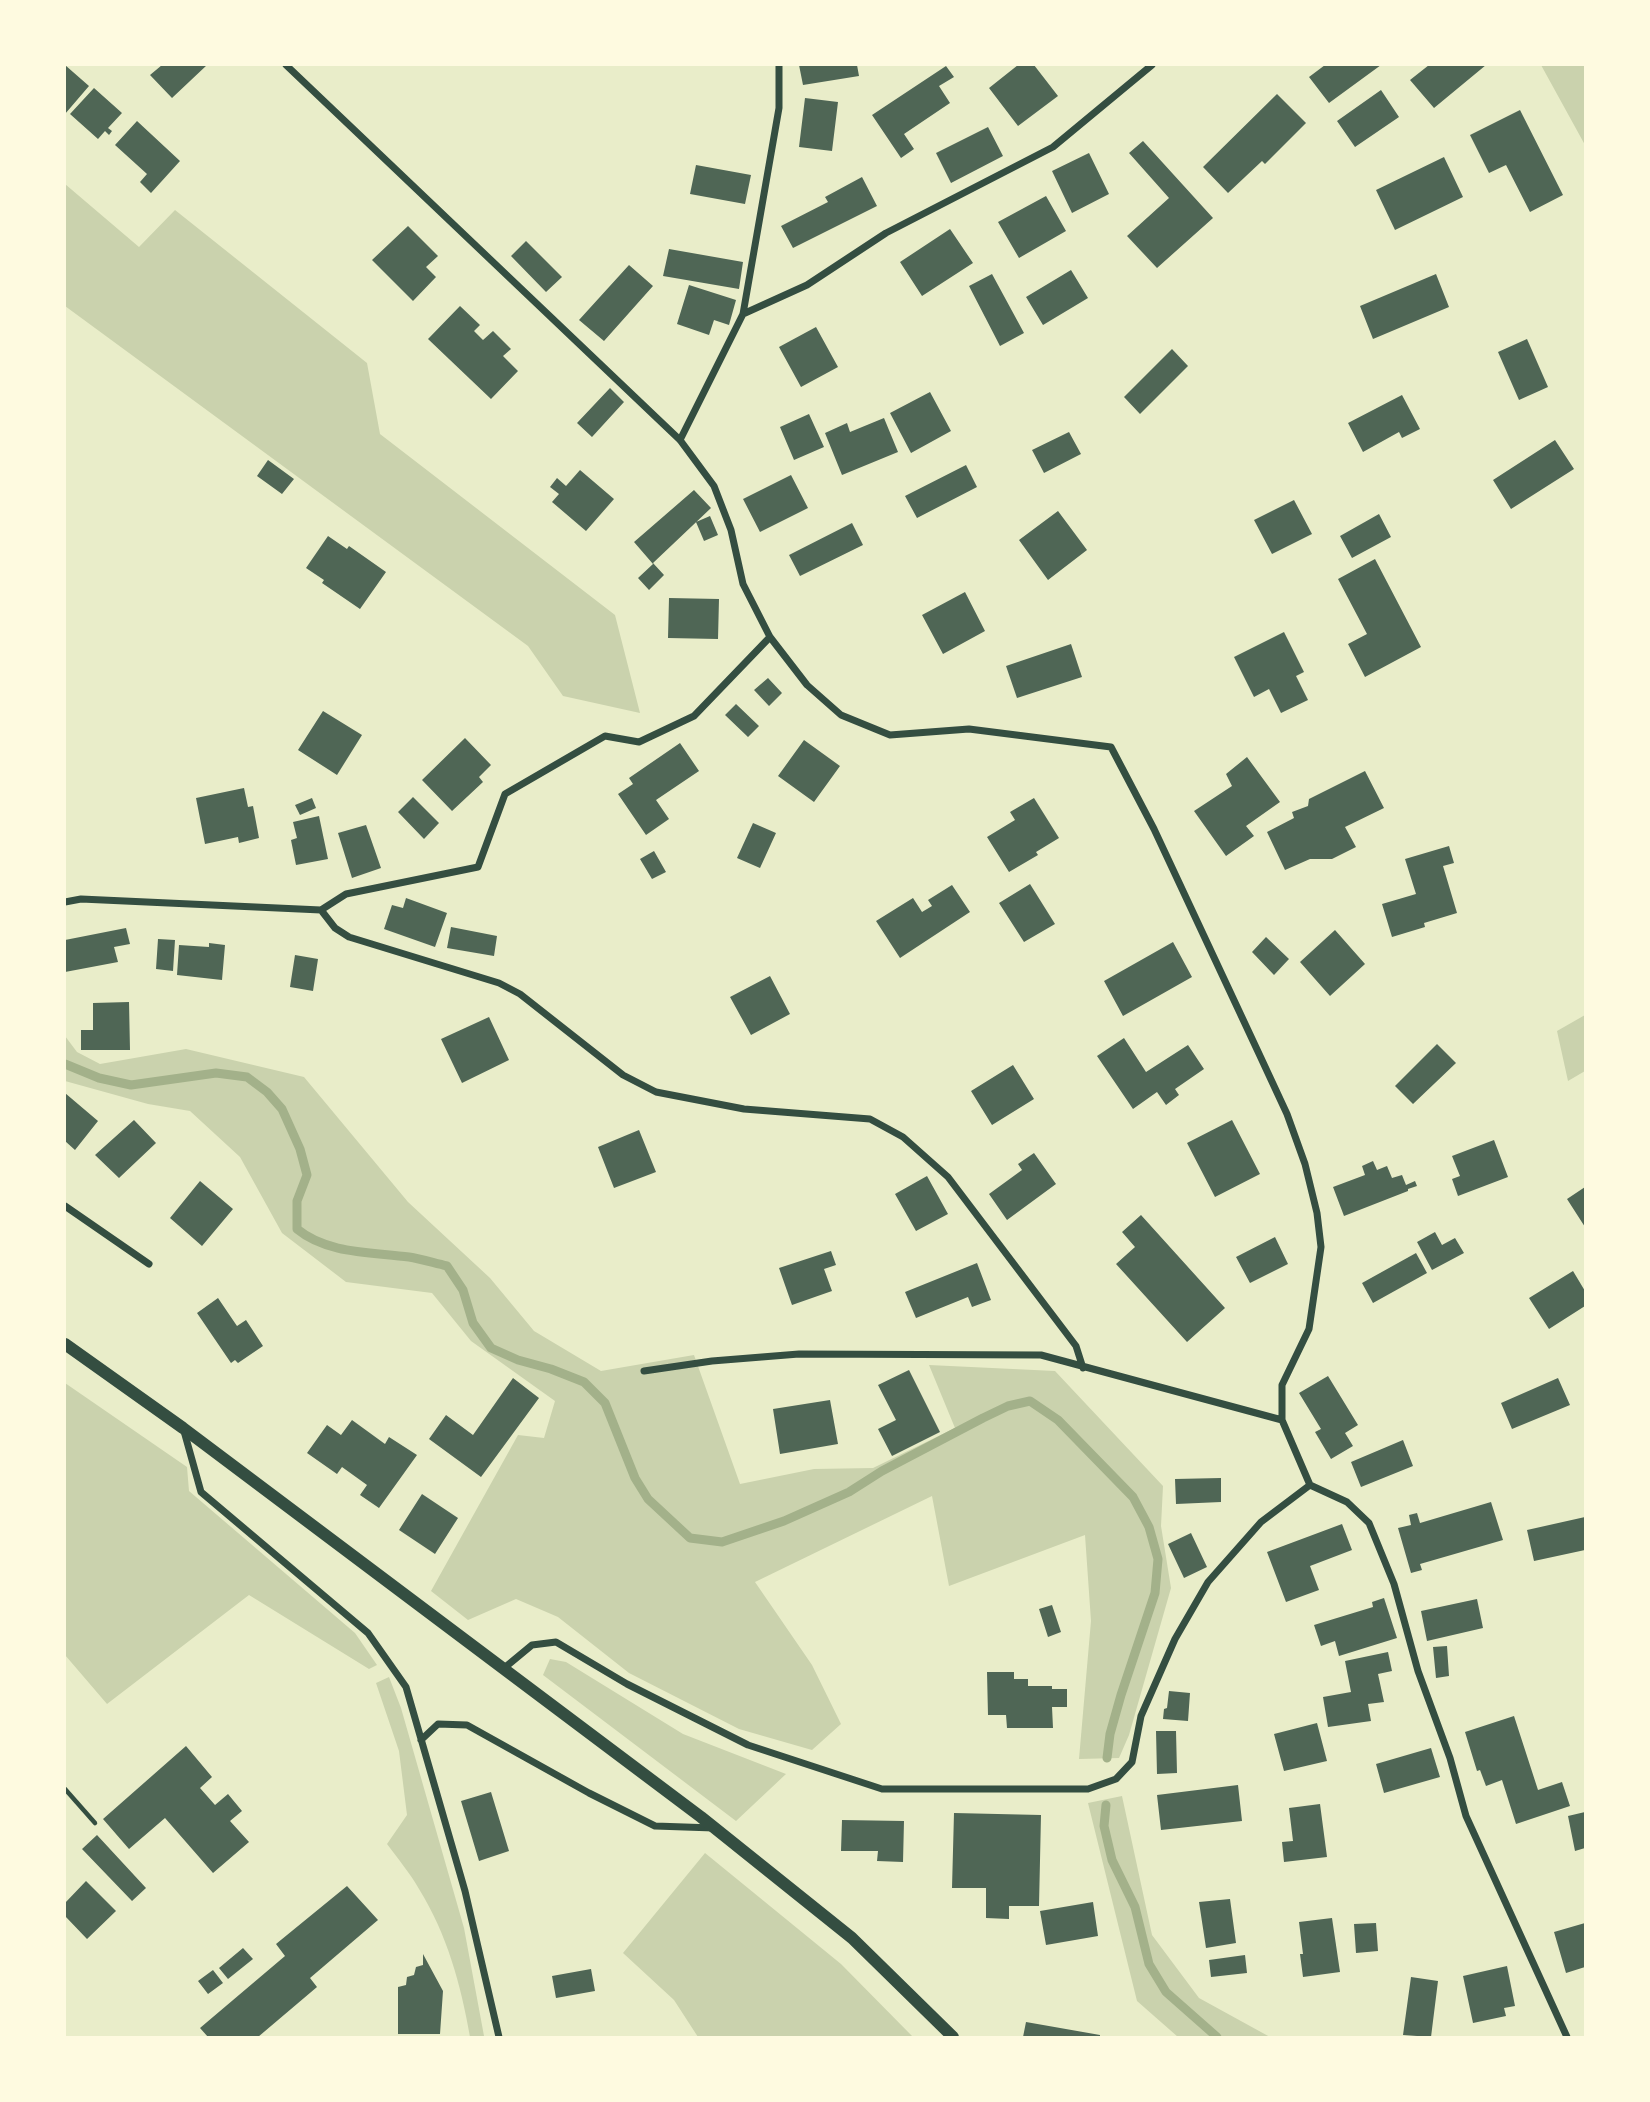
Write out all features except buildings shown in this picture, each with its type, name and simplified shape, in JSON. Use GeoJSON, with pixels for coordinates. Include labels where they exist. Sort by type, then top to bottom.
{"type":"FeatureCollection","features":[{"type":"Feature","properties":{"kind":"street"},"geometry":{"type":"LineString","coordinates":[[286,65],[680,440],[714,486],[732,530],[743,583],[770,637],[807,685],[841,715],[890,735],[969,729],[1111,747],[1154,829],[1261,1058],[1287,1114],[1305,1164],[1317,1213],[1321,1247],[1309,1329],[1282,1385],[1282,1420],[1310,1485],[1347,1502],[1369,1523],[1394,1584],[1418,1671],[1450,1758],[1466,1816],[1567,2037]]}},
{"type":"Feature","properties":{"kind":"street"},"geometry":{"type":"LineString","coordinates":[[680,440],[743,314],[779,108],[779,65]]}},
{"type":"Feature","properties":{"kind":"street"},"geometry":{"type":"LineString","coordinates":[[743,314],[807,285],[886,233],[1053,147],[1152,65]]}},
{"type":"Feature","properties":{"kind":"street"},"geometry":{"type":"LineString","coordinates":[[65,902],[81,899],[321,910],[346,894],[478,867],[505,794],[605,736],[639,742],[694,716],[770,637]]}},
{"type":"Feature","properties":{"kind":"street"},"geometry":{"type":"LineString","coordinates":[[321,910],[335,928],[349,937],[499,983],[520,994],[623,1075],[656,1092],[744,1110],[870,1119],[903,1137],[948,1177],[1076,1346],[1083,1368]]}},
{"type":"Feature","properties":{"kind":"street"},"geometry":{"type":"LineString","coordinates":[[65,1206],[149,1264]]}},
{"type":"Feature","properties":{"kind":"street"},"geometry":{"type":"LineString","coordinates":[[65,1344],[183,1428],[715,1829],[852,1938],[953,2037]]}},
{"type":"Feature","properties":{"kind":"street"},"geometry":{"type":"LineString","coordinates":[[644,1371],[712,1361],[799,1354],[1041,1355],[1282,1420]]}},
{"type":"Feature","properties":{"kind":"street"},"geometry":{"type":"LineString","coordinates":[[183,1428],[201,1492],[368,1633],[405,1687],[465,1891],[499,2037]]}},
{"type":"Feature","properties":{"kind":"street"},"geometry":{"type":"LineString","coordinates":[[502,1669],[532,1645],[556,1642],[627,1684],[748,1745],[882,1789],[1088,1789],[1116,1779],[1132,1762],[1141,1716],[1175,1639],[1208,1582],[1261,1522],[1310,1485]]}},
{"type":"Feature","properties":{"kind":"street"},"geometry":{"type":"LineString","coordinates":[[421,1740],[438,1724],[467,1725],[589,1793],[655,1826],[715,1829]]}},
{"type":"Feature","properties":{"kind":"path"},"geometry":{"type":"LineString","coordinates":[[65,1789],[95,1823]]}},
{"type":"Feature","properties":{"kind":"green space"},"geometry":{"type":"Polygon","coordinates":[[[1541,65],[1585,65],[1585,145],[1541,65]]]}},
{"type":"Feature","properties":{"kind":"green space"},"geometry":{"type":"Polygon","coordinates":[[[65,184],[139,247],[175,210],[367,363],[380,434],[615,615],[640,713],[563,696],[528,646],[65,306],[65,184]]]}},
{"type":"Feature","properties":{"kind":"green space"},"geometry":{"type":"Polygon","coordinates":[[[1585,1015],[1585,1071],[1568,1081],[1557,1031],[1585,1015]]]}},
{"type":"Feature","properties":{"kind":"green space"},"geometry":{"type":"Polygon","coordinates":[[[65,1036],[77,1052],[100,1064],[186,1049],[304,1077],[408,1202],[490,1278],[534,1331],[601,1371],[694,1355],[740,1484],[814,1469],[873,1468],[955,1428],[929,1365],[1055,1371],[1163,1486],[1161,1526],[1171,1588],[1129,1735],[1119,1758],[1079,1759],[1091,1621],[1085,1535],[949,1586],[932,1496],[755,1582],[812,1665],[841,1724],[812,1750],[739,1729],[629,1673],[558,1617],[516,1599],[468,1620],[431,1591],[518,1435],[544,1438],[555,1401],[471,1341],[432,1293],[346,1282],[282,1233],[240,1157],[190,1111],[148,1104],[65,1081],[65,1036]]]}},
{"type":"Feature","properties":{"kind":"green space"},"geometry":{"type":"Polygon","coordinates":[[[65,1383],[187,1467],[189,1491],[355,1633],[377,1665],[369,1669],[249,1595],[107,1704],[65,1655],[65,1383]]]}},
{"type":"Feature","properties":{"kind":"green space"},"geometry":{"type":"Polygon","coordinates":[[[550,1659],[566,1662],[683,1734],[786,1774],[736,1821],[543,1675],[550,1659]]]}},
{"type":"Feature","properties":{"kind":"green space"},"geometry":{"type":"Polygon","coordinates":[[[389,1677],[401,1708],[464,1928],[484,2036],[470,2037],[457,1979],[438,1924],[415,1883],[387,1844],[407,1815],[399,1751],[376,1683],[389,1677]]]}},
{"type":"Feature","properties":{"kind":"green space"},"geometry":{"type":"Polygon","coordinates":[[[1122,1796],[1152,1935],[1199,1998],[1270,2037],[1178,2037],[1137,2001],[1088,1803],[1122,1796]]]}},
{"type":"Feature","properties":{"kind":"green space"},"geometry":{"type":"Polygon","coordinates":[[[705,1853],[841,1964],[913,2037],[698,2037],[674,2000],[623,1953],[705,1853]]]}},
{"type":"Feature","properties":{"kind":"waterway"},"geometry":{"type":"LineString","coordinates":[[65,1064],[99,1078],[131,1085],[216,1073],[247,1077],[267,1092],[282,1109],[300,1149],[307,1175],[297,1201],[297,1229],[336,1248],[409,1257],[447,1266],[463,1290],[473,1323],[491,1348],[584,1382],[605,1403],[635,1478],[648,1499],[690,1538],[722,1542],[784,1521],[849,1492],[882,1471],[983,1418],[1008,1406],[1030,1401],[1058,1420],[1133,1497],[1149,1527],[1158,1559],[1155,1593],[1121,1695],[1110,1734],[1107,1758]]}},
{"type":"Feature","properties":{"kind":"waterway"},"geometry":{"type":"LineString","coordinates":[[1106,1805],[1104,1826],[1112,1860],[1135,1907],[1149,1964],[1166,1992],[1217,2037]]}}]}
